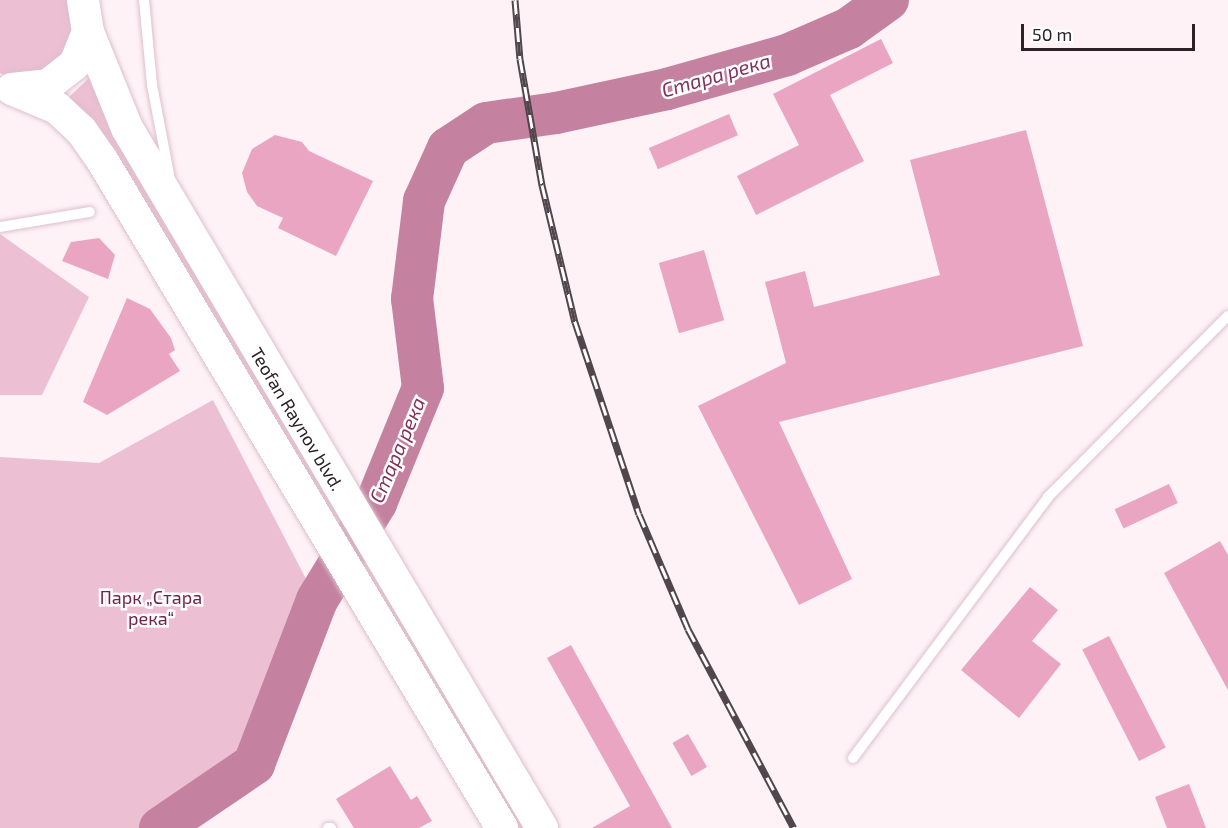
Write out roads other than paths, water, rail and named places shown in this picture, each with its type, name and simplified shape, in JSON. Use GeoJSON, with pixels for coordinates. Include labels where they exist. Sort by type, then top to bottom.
{"type":"FeatureCollection","features":[{"type":"Feature","properties":{"kind":"main road"},"geometry":{"type":"LineString","coordinates":[[7,88],[37,89],[58,80],[75,64],[88,32],[84,0]]}},
{"type":"Feature","properties":{"kind":"main road","name":"Teofan Raynov blvd."},"geometry":{"type":"LineString","coordinates":[[88,32],[126,128],[341,494],[542,828]]}},
{"type":"Feature","properties":{"kind":"main road","name":"Teofan Raynov blvd."},"geometry":{"type":"LineString","coordinates":[[7,88],[57,108],[93,146],[315,522],[502,828]]}},
{"type":"Feature","properties":{"kind":"lane"},"geometry":{"type":"LineString","coordinates":[[144,0],[152,85],[177,217]]}},
{"type":"Feature","properties":{"kind":"lane"},"geometry":{"type":"LineString","coordinates":[[0,226],[90,212]]}},
{"type":"Feature","properties":{"kind":"lane"},"geometry":{"type":"LineString","coordinates":[[853,758],[1048,497],[1228,316]]}},
{"type":"Feature","properties":{"kind":"waterway","name":"Стара река"},"geometry":{"type":"LineString","coordinates":[[160,828],[254,764],[317,600],[376,503],[423,388],[412,299],[424,201],[448,148],[486,123],[556,113],[667,89],[787,55],[849,28],[888,0]]}},
{"type":"Feature","properties":{"kind":"railway"},"geometry":{"type":"LineString","coordinates":[[515,0],[520,59],[542,185],[575,322],[639,514],[688,629],[794,828]]}},
{"type":"Feature","properties":{"kind":"park label","name":"Парк „Стара река“"},"geometry":{"type":"Point","coordinates":[151,608]}}]}
